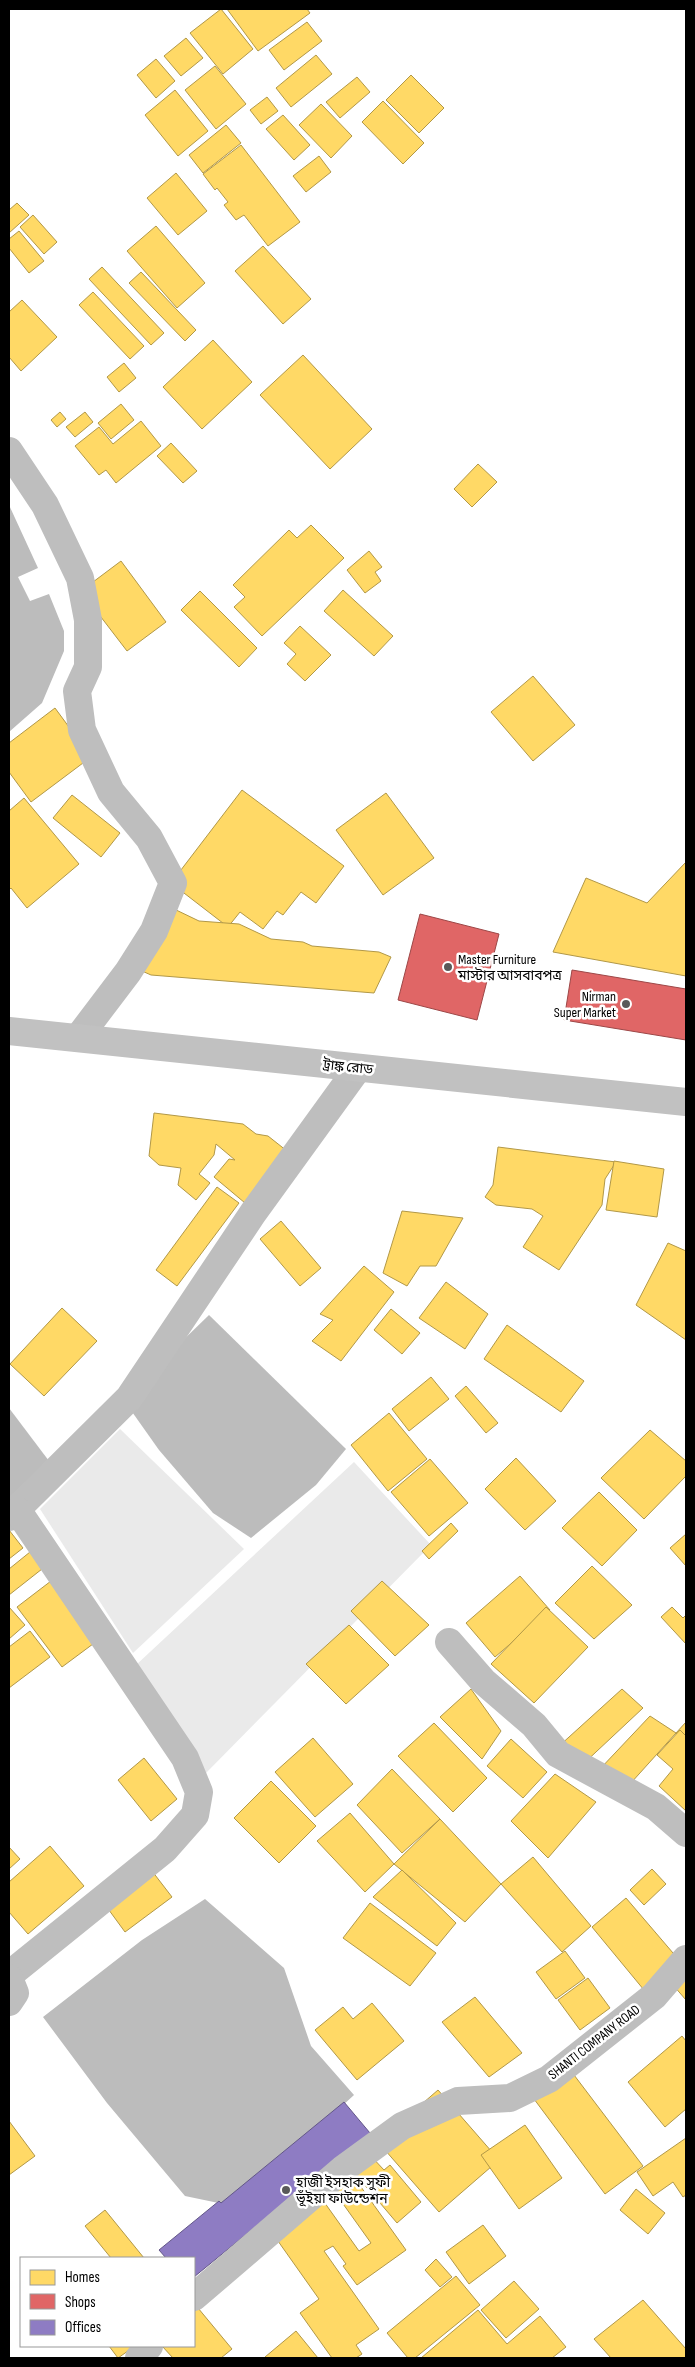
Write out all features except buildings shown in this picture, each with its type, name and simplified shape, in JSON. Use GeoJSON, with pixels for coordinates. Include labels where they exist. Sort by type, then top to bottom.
{"type":"FeatureCollection","features":[{"type":"Feature","properties":{"kind":"main road","name":"ট্রাঙ্ক রোড"},"geometry":{"type":"LineString","coordinates":[[9,1031],[686,1102]]}},
{"type":"Feature","properties":{"kind":"street"},"geometry":{"type":"LineString","coordinates":[[9,451],[45,505],[80,578],[88,620],[88,668],[78,691],[82,730],[111,792],[149,838],[173,883],[154,931],[128,972],[78,1038]]}},
{"type":"Feature","properties":{"kind":"street"},"geometry":{"type":"LineString","coordinates":[[9,2002],[15,1993],[9,1976],[165,1849],[195,1815],[199,1792],[185,1758],[13,1514],[129,1398],[253,1213],[358,1068]]}},
{"type":"Feature","properties":{"kind":"street"},"geometry":{"type":"LineString","coordinates":[[449,1642],[483,1681],[534,1726],[558,1754],[656,1807],[686,1833]]}},
{"type":"Feature","properties":{"kind":"street","name":"SHANTI COMPANY ROAD"},"geometry":{"type":"LineString","coordinates":[[195,2297],[343,2169],[402,2126],[458,2101],[510,2098],[549,2079],[654,1996],[686,1958]]}},
{"type":"Feature","properties":{"kind":"street"},"geometry":{"type":"LineString","coordinates":[[139,2358],[148,2347]]}},
{"type":"Feature","properties":{"kind":"shaded area"},"geometry":{"type":"Polygon","coordinates":[[[9,505],[38,568],[18,577],[30,601],[49,594],[64,631],[64,651],[42,703],[9,732],[9,505]]]}},
{"type":"Feature","properties":{"kind":"shaded area"},"geometry":{"type":"Polygon","coordinates":[[[209,1315],[346,1449],[316,1485],[251,1538],[213,1513],[159,1450],[130,1409],[176,1347],[209,1315]]]}},
{"type":"Feature","properties":{"kind":"shaded area"},"geometry":{"type":"Polygon","coordinates":[[[9,1408],[49,1461],[9,1508],[9,1408]]]}},
{"type":"Feature","properties":{"kind":"shaded area"},"geometry":{"type":"Polygon","coordinates":[[[120,1429],[244,1549],[133,1653],[40,1509],[120,1429]]]}},
{"type":"Feature","properties":{"kind":"shaded area"},"geometry":{"type":"Polygon","coordinates":[[[354,1462],[431,1545],[205,1774],[136,1665],[354,1462]]]}},
{"type":"Feature","properties":{"kind":"shaded area"},"geometry":{"type":"Polygon","coordinates":[[[205,1899],[284,1968],[311,2046],[354,2095],[233,2206],[185,2196],[107,2103],[43,2017],[142,1940],[205,1899]]]}},
{"type":"Feature","properties":{"kind":"place","name":"Master Furniture মাস্টার আসবাবপত্র"},"geometry":{"type":"Point","coordinates":[448,967]}},
{"type":"Feature","properties":{"kind":"place","name":"Nirman Super Market"},"geometry":{"type":"Point","coordinates":[626,1004]}},
{"type":"Feature","properties":{"kind":"place","name":"হাজী ইসহাক সুফী ভূঁইয়া ফাউন্ডেশন"},"geometry":{"type":"Point","coordinates":[286,2190]}}]}
